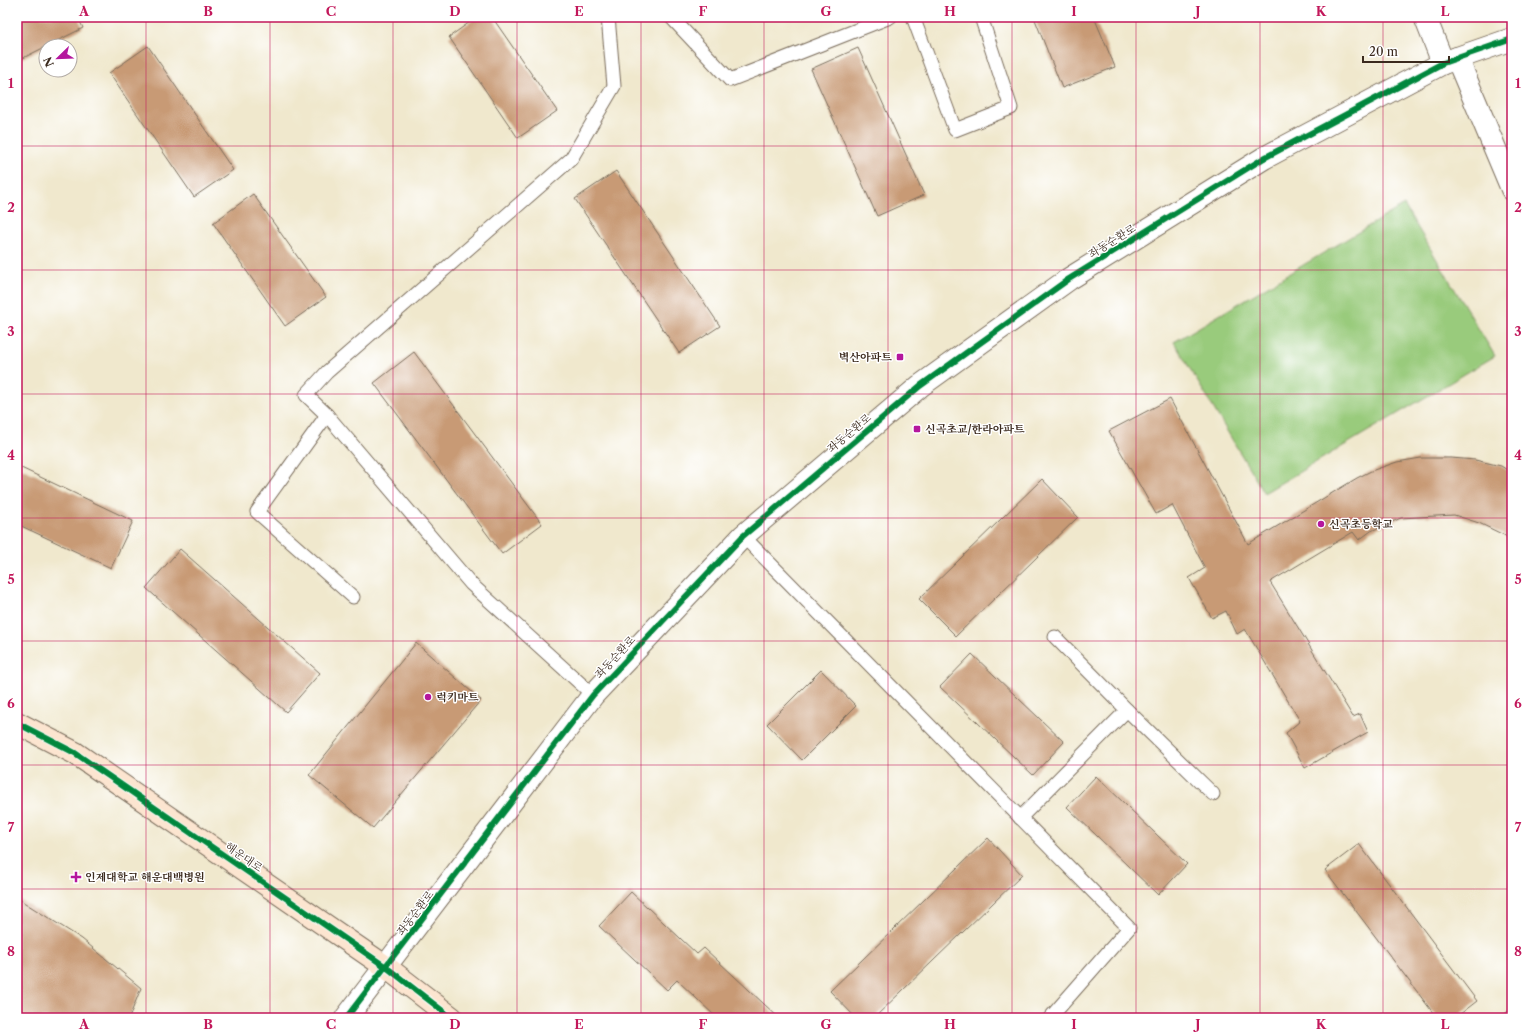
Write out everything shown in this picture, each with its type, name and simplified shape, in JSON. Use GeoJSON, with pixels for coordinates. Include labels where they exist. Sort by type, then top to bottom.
{"type":"FeatureCollection","features":[{"type":"Feature","properties":{"kind":"main road","name":"해운대로"},"geometry":{"type":"LineString","coordinates":[[17,723],[75,753],[386,967],[452,1018]]}},
{"type":"Feature","properties":{"kind":"street"},"geometry":{"type":"LineString","coordinates":[[1425,17],[1450,60],[1512,190]]}},
{"type":"Feature","properties":{"kind":"street","name":"좌동순환로"},"geometry":{"type":"LineString","coordinates":[[346,1018],[593,695],[743,536],[920,386],[1069,279],[1264,158],[1450,60],[1512,39]]}},
{"type":"Feature","properties":{"kind":"lane"},"geometry":{"type":"LineString","coordinates":[[593,695],[471,584],[327,415],[306,395],[327,372],[571,159],[614,86],[608,17]]}},
{"type":"Feature","properties":{"kind":"lane"},"geometry":{"type":"LineString","coordinates":[[671,17],[730,80],[890,17]]}},
{"type":"Feature","properties":{"kind":"lane"},"geometry":{"type":"LineString","coordinates":[[913,17],[956,130],[1011,108],[981,17]]}},
{"type":"Feature","properties":{"kind":"lane"},"geometry":{"type":"LineString","coordinates":[[327,415],[257,512],[353,597]]}},
{"type":"Feature","properties":{"kind":"lane"},"geometry":{"type":"LineString","coordinates":[[743,536],[1129,928],[1050,1018]]}},
{"type":"Feature","properties":{"kind":"lane"},"geometry":{"type":"LineString","coordinates":[[1055,637],[1213,794]]}},
{"type":"Feature","properties":{"kind":"lane"},"geometry":{"type":"LineString","coordinates":[[1020,818],[1127,710]]}},
{"type":"Feature","properties":{"kind":"green space"},"geometry":{"type":"Polygon","coordinates":[[[1404,205],[1495,356],[1264,493],[1174,342],[1404,205]]]}},
{"type":"Feature","properties":{"kind":"building"},"geometry":{"type":"Polygon","coordinates":[[[17,17],[78,17],[83,28],[63,38],[38,38],[38,50],[17,61],[17,17]]]}},
{"type":"Feature","properties":{"kind":"building"},"geometry":{"type":"Polygon","coordinates":[[[477,17],[492,17],[557,111],[518,138],[449,37],[477,17]]]}},
{"type":"Feature","properties":{"kind":"building"},"geometry":{"type":"Polygon","coordinates":[[[1034,17],[1094,17],[1115,67],[1062,88],[1034,17]]]}},
{"type":"Feature","properties":{"kind":"building"},"geometry":{"type":"Polygon","coordinates":[[[148,46],[233,170],[194,197],[109,73],[148,46]]]}},
{"type":"Feature","properties":{"kind":"building"},"geometry":{"type":"Polygon","coordinates":[[[858,48],[924,195],[877,216],[811,69],[858,48]]]}},
{"type":"Feature","properties":{"kind":"building"},"geometry":{"type":"Polygon","coordinates":[[[616,171],[720,326],[679,353],[575,199],[616,171]]]}},
{"type":"Feature","properties":{"kind":"building"},"geometry":{"type":"Polygon","coordinates":[[[253,194],[326,297],[285,326],[213,223],[253,194]]]}},
{"type":"Feature","properties":{"kind":"building"},"geometry":{"type":"Polygon","coordinates":[[[414,352],[542,524],[502,554],[374,383],[414,352]]]}},
{"type":"Feature","properties":{"kind":"building"},"geometry":{"type":"Polygon","coordinates":[[[1170,399],[1248,544],[1357,478],[1371,471],[1397,462],[1421,458],[1475,460],[1501,466],[1512,473],[1512,541],[1504,535],[1479,523],[1454,515],[1401,518],[1371,531],[1359,540],[1353,532],[1270,582],[1353,717],[1360,714],[1368,732],[1305,768],[1286,733],[1300,721],[1245,629],[1237,634],[1226,611],[1212,618],[1189,578],[1205,568],[1172,505],[1156,514],[1109,431],[1170,399]]]}},
{"type":"Feature","properties":{"kind":"building"},"geometry":{"type":"Polygon","coordinates":[[[17,466],[133,521],[111,568],[17,524],[17,466]]]}},
{"type":"Feature","properties":{"kind":"building"},"geometry":{"type":"Polygon","coordinates":[[[1042,479],[1078,517],[956,636],[919,599],[1042,479]]]}},
{"type":"Feature","properties":{"kind":"building"},"geometry":{"type":"Polygon","coordinates":[[[180,549],[320,673],[286,712],[146,588],[180,549]]]}},
{"type":"Feature","properties":{"kind":"building"},"geometry":{"type":"Polygon","coordinates":[[[416,643],[481,700],[373,828],[309,775],[416,643]]]}},
{"type":"Feature","properties":{"kind":"building"},"geometry":{"type":"Polygon","coordinates":[[[972,654],[1064,742],[1033,775],[940,687],[972,654]]]}},
{"type":"Feature","properties":{"kind":"building"},"geometry":{"type":"Polygon","coordinates":[[[821,670],[856,706],[802,760],[767,724],[821,670]]]}},
{"type":"Feature","properties":{"kind":"building"},"geometry":{"type":"Polygon","coordinates":[[[1096,776],[1187,864],[1158,895],[1067,807],[1096,776]]]}},
{"type":"Feature","properties":{"kind":"building"},"geometry":{"type":"Polygon","coordinates":[[[988,838],[1022,875],[874,1018],[856,1018],[830,991],[988,838]]]}},
{"type":"Feature","properties":{"kind":"building"},"geometry":{"type":"Polygon","coordinates":[[[1359,844],[1477,1001],[1455,1018],[1437,1018],[1325,870],[1359,844]]]}},
{"type":"Feature","properties":{"kind":"building"},"geometry":{"type":"Polygon","coordinates":[[[631,892],[697,954],[704,948],[779,1018],[717,1018],[677,980],[667,990],[599,926],[631,892]]]}},
{"type":"Feature","properties":{"kind":"building"},"geometry":{"type":"Polygon","coordinates":[[[17,898],[82,939],[141,988],[129,1018],[17,1018],[17,898]]]}},
{"type":"Feature","properties":{"kind":"cycle path"},"geometry":{"type":"LineString","coordinates":[[346,1018],[593,695],[743,536],[920,386],[1069,279],[1264,158],[1443,63],[1512,39]]}},
{"type":"Feature","properties":{"kind":"cycle path"},"geometry":{"type":"LineString","coordinates":[[17,723],[75,753],[386,967],[452,1018]]}},
{"type":"Feature","properties":{"kind":"place","name":"벽산아파트"},"geometry":{"type":"Point","coordinates":[900,357]}},
{"type":"Feature","properties":{"kind":"place","name":"신곡초교/한라아파트"},"geometry":{"type":"Point","coordinates":[917,429]}},
{"type":"Feature","properties":{"kind":"place","name":"신곡초등학교"},"geometry":{"type":"Point","coordinates":[1321,524]}},
{"type":"Feature","properties":{"kind":"place","name":"럭키마트"},"geometry":{"type":"Point","coordinates":[428,697]}},
{"type":"Feature","properties":{"kind":"place","name":"인제대학교 해운대백병원"},"geometry":{"type":"Point","coordinates":[76,877]}}]}
